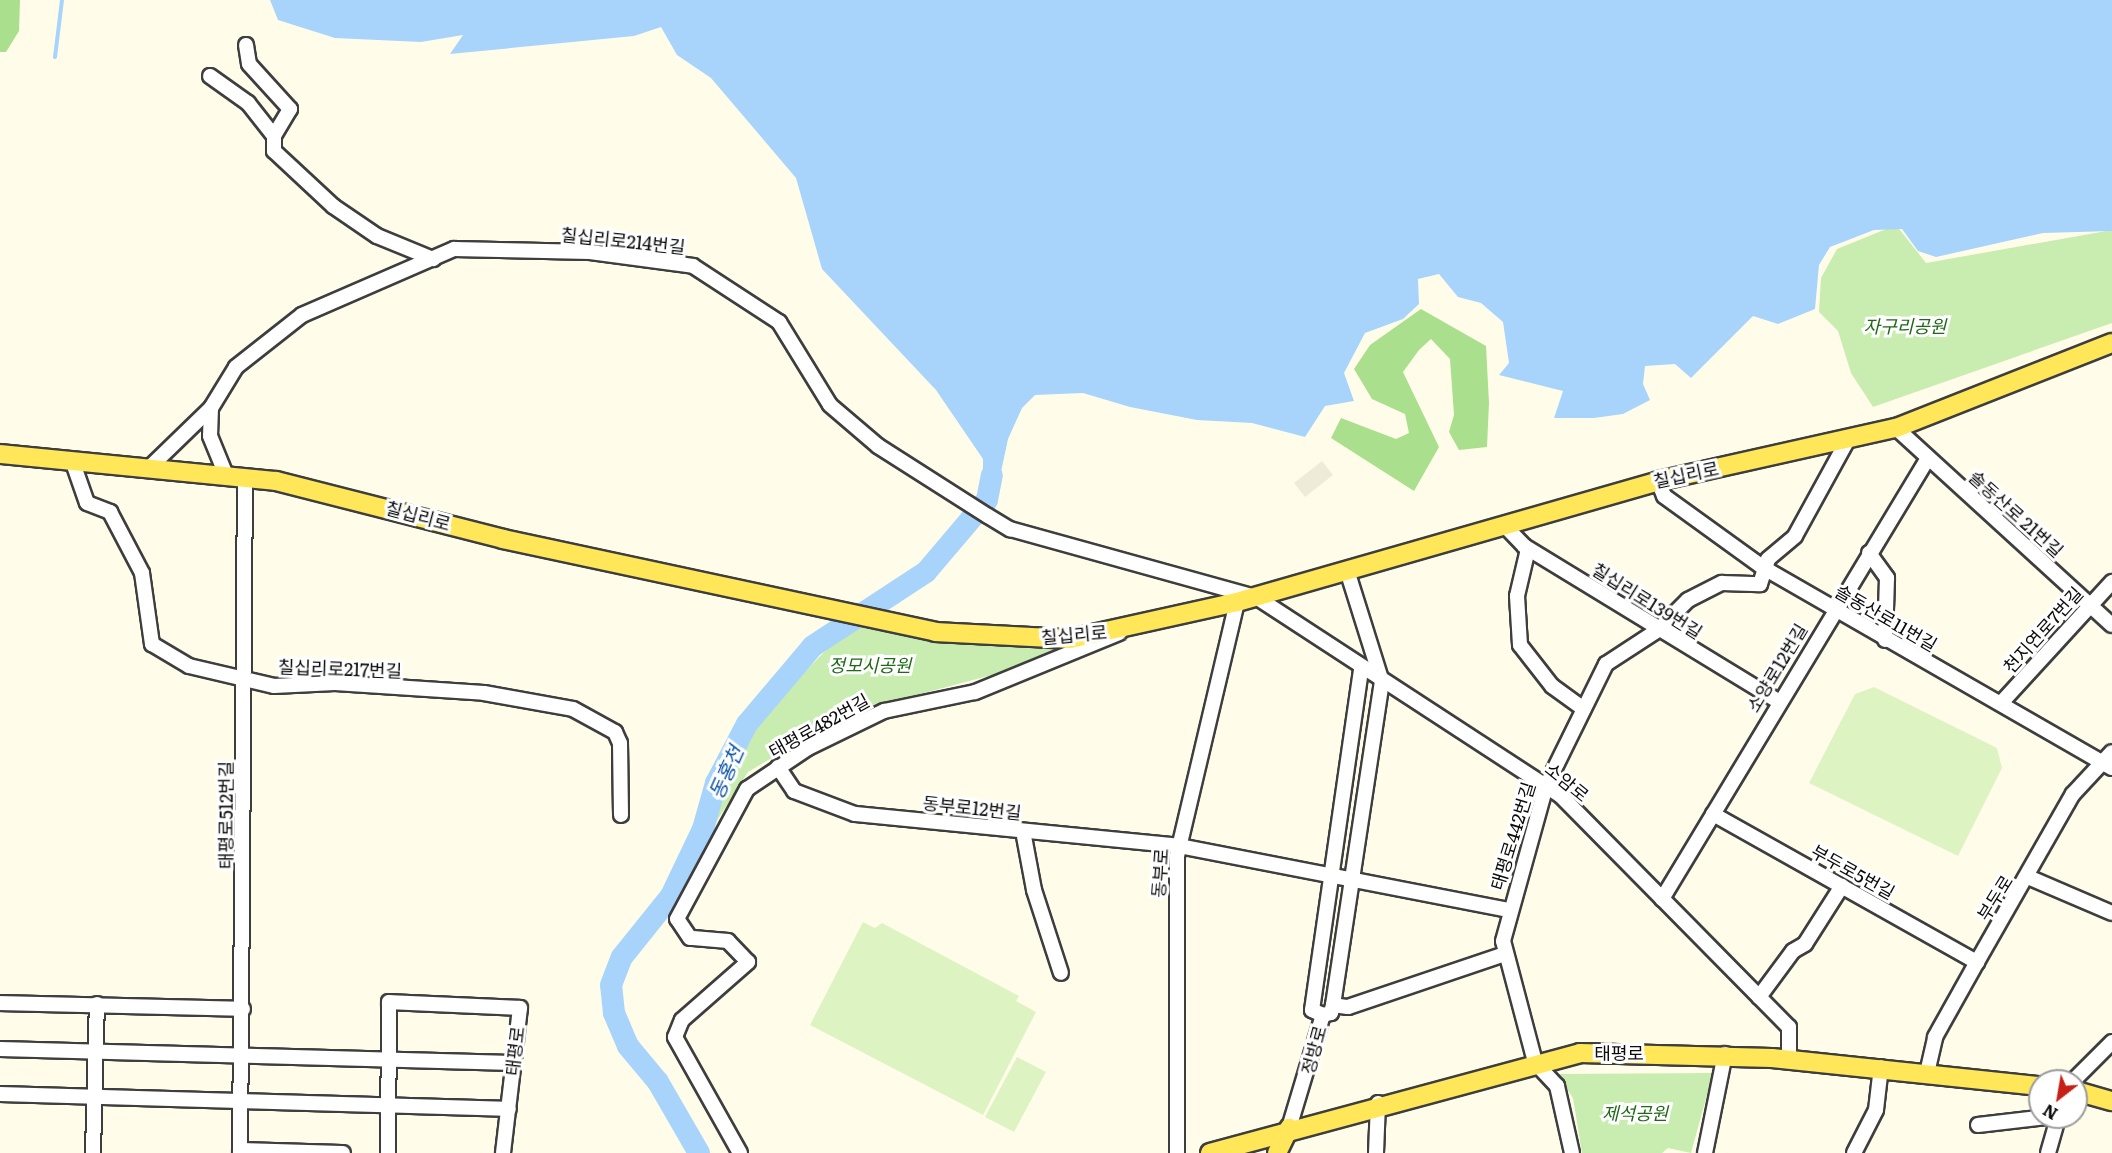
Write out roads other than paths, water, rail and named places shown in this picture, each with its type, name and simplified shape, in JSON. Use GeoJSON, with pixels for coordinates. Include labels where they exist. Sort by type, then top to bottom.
{"type":"FeatureCollection","features":[{"type":"Feature","properties":{"kind":"main road","name":"칠십리로"},"geometry":{"type":"LineString","coordinates":[[0,454],[73,463],[245,477],[890,623],[1005,639],[1070,639],[1127,630],[1256,597],[1658,481],[1846,441],[1896,428],[2112,343]]}},
{"type":"Feature","properties":{"kind":"main road","name":"태평로"},"geometry":{"type":"LineString","coordinates":[[1210,1153],[1378,1103],[1534,1062],[1580,1053],[1725,1054],[1881,1067],[2028,1085]]}},
{"type":"Feature","properties":{"kind":"main road"},"geometry":{"type":"LineString","coordinates":[[2088,1094],[2112,1101]]}},
{"type":"Feature","properties":{"kind":"main road","name":"정방로"},"geometry":{"type":"LineString","coordinates":[[1277,1153],[1289,1128]]}},
{"type":"Feature","properties":{"kind":"street"},"geometry":{"type":"LineString","coordinates":[[246,45],[249,63],[290,109],[274,136],[274,151],[333,207],[377,236],[433,259]]}},
{"type":"Feature","properties":{"kind":"street"},"geometry":{"type":"LineString","coordinates":[[210,76],[248,103],[274,136]]}},
{"type":"Feature","properties":{"kind":"street","name":"칠십리로214번길"},"geometry":{"type":"LineString","coordinates":[[148,469],[212,408],[236,367],[302,315],[454,249],[590,252],[693,266],[779,322],[830,405],[878,446],[1010,529],[1256,597]]}},
{"type":"Feature","properties":{"kind":"street"},"geometry":{"type":"LineString","coordinates":[[212,408],[210,436],[226,475]]}},
{"type":"Feature","properties":{"kind":"street","name":"솔동산로 21번길"},"geometry":{"type":"LineString","coordinates":[[1896,428],[1925,462],[2112,625]]}},
{"type":"Feature","properties":{"kind":"street","name":"태평로442번길"},"geometry":{"type":"LineString","coordinates":[[1534,1062],[1505,954],[1509,910],[1546,786],[1606,664],[1658,630],[1688,600],[1722,583],[1760,584],[1764,568],[1795,536],[1846,441]]}},
{"type":"Feature","properties":{"kind":"street","name":"소양로12번길"},"geometry":{"type":"LineString","coordinates":[[1662,900],[1778,701],[1925,462]]}},
{"type":"Feature","properties":{"kind":"street","name":"칠십리로217번길"},"geometry":{"type":"LineString","coordinates":[[73,463],[87,503],[110,512],[142,573],[152,644],[189,666],[274,686],[335,683],[503,694],[573,709],[615,732],[620,743],[621,815]]}},
{"type":"Feature","properties":{"kind":"street","name":"태평로512번길"},"geometry":{"type":"LineString","coordinates":[[240,1152],[243,1100],[245,477]]}},
{"type":"Feature","properties":{"kind":"street","name":"솔동산로11번길"},"geometry":{"type":"LineString","coordinates":[[1658,481],[1664,496],[1764,568],[1885,640],[2109,760]]}},
{"type":"Feature","properties":{"kind":"street","name":"칠십리로139번길"},"geometry":{"type":"LineString","coordinates":[[1504,525],[1528,549],[1778,701]]}},
{"type":"Feature","properties":{"kind":"street"},"geometry":{"type":"LineString","coordinates":[[1528,549],[1517,596],[1520,645],[1552,686],[1584,709]]}},
{"type":"Feature","properties":{"kind":"street"},"geometry":{"type":"LineString","coordinates":[[1869,553],[1887,578],[1885,640]]}},
{"type":"Feature","properties":{"kind":"street"},"geometry":{"type":"LineString","coordinates":[[1347,570],[1382,682]]}},
{"type":"Feature","properties":{"kind":"street","name":"천지연로7번길"},"geometry":{"type":"LineString","coordinates":[[2002,702],[2112,582]]}},
{"type":"Feature","properties":{"kind":"street","name":"소암로"},"geometry":{"type":"LineString","coordinates":[[1256,597],[1361,669],[1546,786],[1789,1027],[1790,1060]]}},
{"type":"Feature","properties":{"kind":"street","name":"동부로"},"geometry":{"type":"LineString","coordinates":[[1177,1153],[1179,846],[1237,602]]}},
{"type":"Feature","properties":{"kind":"street","name":"태평로482번길"},"geometry":{"type":"LineString","coordinates":[[740,1153],[675,1037],[682,1020],[748,962],[728,941],[690,938],[677,920],[747,789],[778,767],[884,711],[975,692],[1067,659],[1127,630]]}},
{"type":"Feature","properties":{"kind":"street","name":"정방로"},"geometry":{"type":"LineString","coordinates":[[1289,1128],[1323,1015],[1312,1010],[1334,877],[1361,669]]}},
{"type":"Feature","properties":{"kind":"street","name":"정방로"},"geometry":{"type":"LineString","coordinates":[[1333,1005],[1350,880],[1382,682]]}},
{"type":"Feature","properties":{"kind":"street","name":"부두로"},"geometry":{"type":"LineString","coordinates":[[1928,1073],[1935,1037],[2028,877],[2073,794],[2109,760]]}},
{"type":"Feature","properties":{"kind":"street","name":"동부로12번길"},"geometry":{"type":"LineString","coordinates":[[778,767],[794,791],[855,814],[1179,846]]}},
{"type":"Feature","properties":{"kind":"street","name":"부두로5번길"},"geometry":{"type":"LineString","coordinates":[[1713,814],[1977,962]]}},
{"type":"Feature","properties":{"kind":"street"},"geometry":{"type":"LineString","coordinates":[[1023,831],[1034,890],[1061,973]]}},
{"type":"Feature","properties":{"kind":"street"},"geometry":{"type":"LineString","coordinates":[[1179,846],[1350,880]]}},
{"type":"Feature","properties":{"kind":"street"},"geometry":{"type":"LineString","coordinates":[[2028,877],[2112,913]]}},
{"type":"Feature","properties":{"kind":"street","name":"태평로442번길"},"geometry":{"type":"LineString","coordinates":[[1350,880],[1509,910]]}},
{"type":"Feature","properties":{"kind":"street"},"geometry":{"type":"LineString","coordinates":[[1759,997],[1793,951],[1805,944],[1842,886]]}},
{"type":"Feature","properties":{"kind":"street"},"geometry":{"type":"LineString","coordinates":[[1323,1015],[1331,1013],[1333,1005],[1348,1006],[1505,954]]}},
{"type":"Feature","properties":{"kind":"street","name":"태평로"},"geometry":{"type":"LineString","coordinates":[[389,1061],[389,1002],[520,1008],[503,1153]]}},
{"type":"Feature","properties":{"kind":"street"},"geometry":{"type":"LineString","coordinates":[[0,1003],[243,1009]]}},
{"type":"Feature","properties":{"kind":"street"},"geometry":{"type":"LineString","coordinates":[[93,1153],[97,1004]]}},
{"type":"Feature","properties":{"kind":"street"},"geometry":{"type":"LineString","coordinates":[[2085,1069],[2112,1042]]}},
{"type":"Feature","properties":{"kind":"street"},"geometry":{"type":"LineString","coordinates":[[0,1049],[513,1063]]}},
{"type":"Feature","properties":{"kind":"street"},"geometry":{"type":"LineString","coordinates":[[1705,1153],[1725,1054]]}},
{"type":"Feature","properties":{"kind":"street"},"geometry":{"type":"LineString","coordinates":[[388,1153],[389,1061]]}},
{"type":"Feature","properties":{"kind":"street"},"geometry":{"type":"LineString","coordinates":[[1534,1062],[1557,1086],[1572,1153]]}},
{"type":"Feature","properties":{"kind":"street"},"geometry":{"type":"LineString","coordinates":[[1854,1153],[1876,1110],[1881,1067]]}},
{"type":"Feature","properties":{"kind":"street"},"geometry":{"type":"LineString","coordinates":[[0,1094],[96,1095],[508,1109]]}},
{"type":"Feature","properties":{"kind":"street"},"geometry":{"type":"LineString","coordinates":[[1376,1153],[1378,1103]]}},
{"type":"Feature","properties":{"kind":"street"},"geometry":{"type":"LineString","coordinates":[[1978,1125],[2028,1119]]}},
{"type":"Feature","properties":{"kind":"street"},"geometry":{"type":"LineString","coordinates":[[2048,1153],[2055,1129]]}},
{"type":"Feature","properties":{"kind":"street"},"geometry":{"type":"LineString","coordinates":[[240,1152],[343,1153]]}},
{"type":"Feature","properties":{"kind":"water"},"geometry":{"type":"Polygon","coordinates":[[[270,0],[2112,0],[2112,231],[2043,233],[1936,257],[1918,251],[1902,229],[1874,230],[1830,247],[1819,265],[1815,309],[1778,324],[1753,316],[1691,378],[1675,364],[1645,366],[1643,384],[1650,400],[1623,414],[1594,418],[1554,418],[1563,391],[1499,375],[1509,363],[1503,322],[1481,303],[1458,297],[1439,274],[1418,279],[1419,304],[1403,319],[1365,333],[1344,373],[1354,401],[1325,406],[1305,437],[1252,423],[1197,420],[1130,407],[1083,393],[1035,395],[1022,408],[1008,439],[994,505],[983,503],[983,459],[936,390],[822,269],[796,178],[711,78],[677,55],[661,27],[634,36],[450,54],[463,35],[421,42],[335,38],[278,20],[270,0]]]}},
{"type":"Feature","properties":{"kind":"waterway"},"geometry":{"type":"LineString","coordinates":[[55,57],[62,0]]}},
{"type":"Feature","properties":{"kind":"waterway","name":"동홍천"},"geometry":{"type":"LineString","coordinates":[[699,1153],[658,1082],[628,1046],[614,1013],[611,985],[622,957],[671,896],[703,829],[716,783],[747,724],[813,646],[926,572],[987,500],[992,475]]}},
{"type":"Feature","properties":{"kind":"park label","name":"자구리공원"},"geometry":{"type":"Point","coordinates":[1905,326]}},
{"type":"Feature","properties":{"kind":"park label","name":"정모시공원"},"geometry":{"type":"Point","coordinates":[870,665]}},
{"type":"Feature","properties":{"kind":"park label","name":"제석공원"},"geometry":{"type":"Point","coordinates":[1635,1113]}}]}
